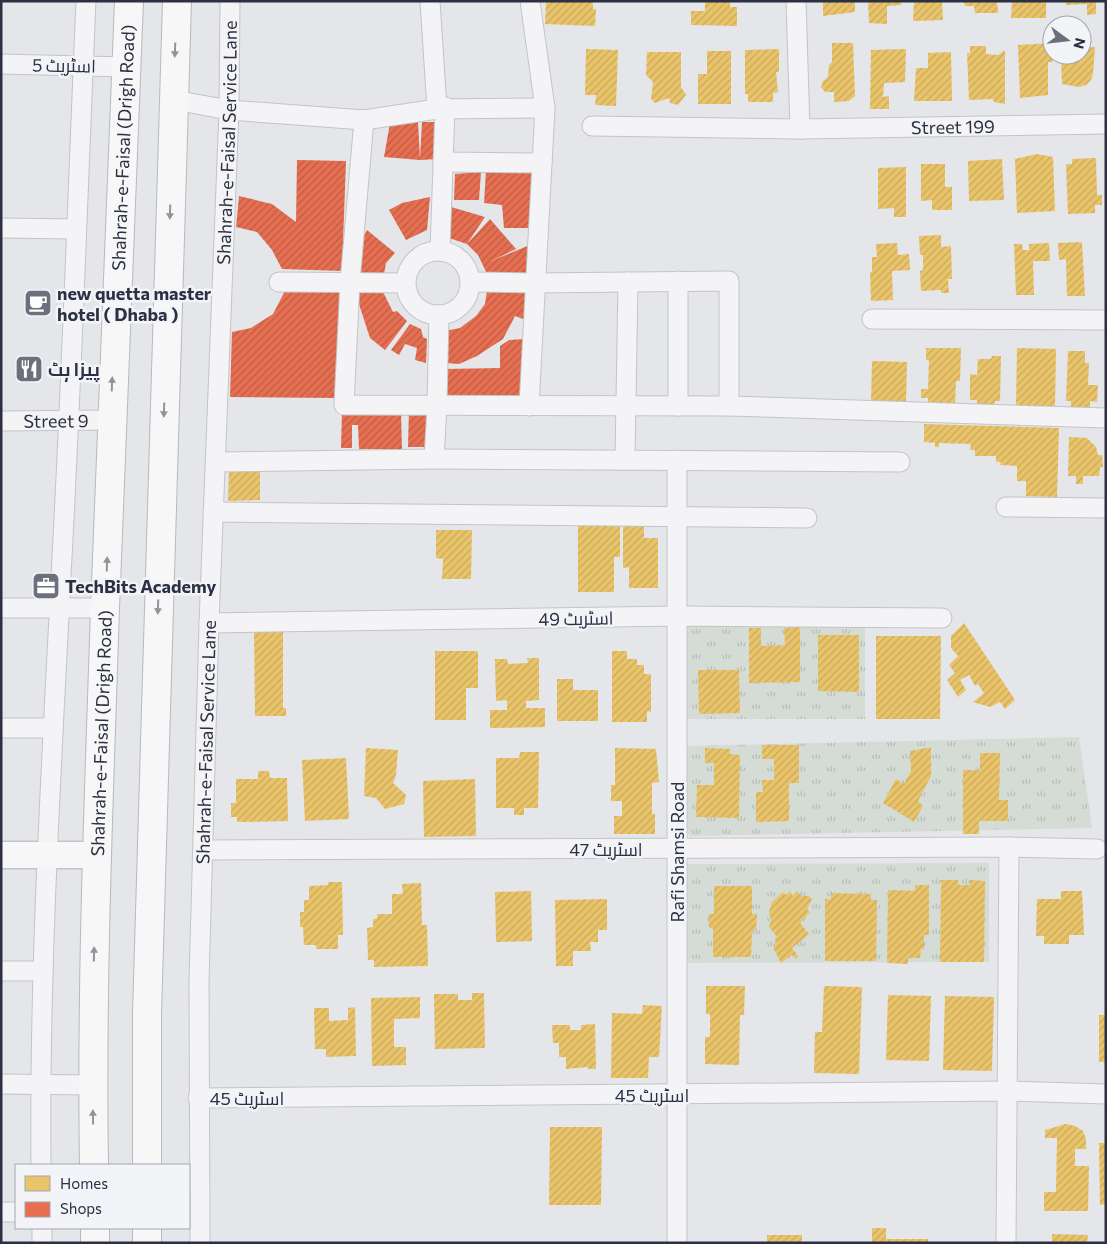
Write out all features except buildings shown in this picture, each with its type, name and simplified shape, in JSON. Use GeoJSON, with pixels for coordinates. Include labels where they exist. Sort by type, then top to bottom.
{"type":"FeatureCollection","features":[{"type":"Feature","properties":{"kind":"highway","name":"Shahrah-e-Faisal (Drigh Road)"},"geometry":{"type":"LineString","coordinates":[[94,1164],[92,1085],[95,855],[129,1]]}},
{"type":"Feature","properties":{"kind":"highway"},"geometry":{"type":"LineString","coordinates":[[147,1164],[147,1014],[177,1]]}},
{"type":"Feature","properties":{"kind":"highway"},"geometry":{"type":"LineString","coordinates":[[95,1229],[95,1243]]}},
{"type":"Feature","properties":{"kind":"highway"},"geometry":{"type":"LineString","coordinates":[[147,1229],[148,1243]]}},
{"type":"Feature","properties":{"kind":"street"},"geometry":{"type":"LineString","coordinates":[[41,1164],[40,1084],[47,855],[69,421],[86,1]]}},
{"type":"Feature","properties":{"kind":"street","name":"Shahrah-e-Faisal Service Lane"},"geometry":{"type":"LineString","coordinates":[[200,1243],[198,1098],[209,623],[229,110],[230,1]]}},
{"type":"Feature","properties":{"kind":"street"},"geometry":{"type":"LineString","coordinates":[[430,1],[441,108],[443,162],[440,251]]}},
{"type":"Feature","properties":{"kind":"street"},"geometry":{"type":"LineString","coordinates":[[529,406],[545,108],[530,1]]}},
{"type":"Feature","properties":{"kind":"street"},"geometry":{"type":"LineString","coordinates":[[796,1],[800,129]]}},
{"type":"Feature","properties":{"kind":"street","name":"اسٹریٹ 5"},"geometry":{"type":"LineString","coordinates":[[1,64],[126,67]]}},
{"type":"Feature","properties":{"kind":"street"},"geometry":{"type":"LineString","coordinates":[[174,100],[229,110],[364,120],[441,108],[545,108]]}},
{"type":"Feature","properties":{"kind":"street"},"geometry":{"type":"LineString","coordinates":[[364,120],[350,282],[344,405],[729,406],[1106,418]]}},
{"type":"Feature","properties":{"kind":"street","name":"Street 199"},"geometry":{"type":"LineString","coordinates":[[592,126],[800,129],[1106,124]]}},
{"type":"Feature","properties":{"kind":"street"},"geometry":{"type":"LineString","coordinates":[[443,162],[542,163]]}},
{"type":"Feature","properties":{"kind":"street"},"geometry":{"type":"LineString","coordinates":[[1,228],[76,229]]}},
{"type":"Feature","properties":{"kind":"street"},"geometry":{"type":"LineString","coordinates":[[440,251],[454,256],[464,266],[471,282],[467,296],[458,308],[439,316],[428,313],[415,305],[405,283],[413,264],[428,253],[440,251]]}},
{"type":"Feature","properties":{"kind":"street"},"geometry":{"type":"LineString","coordinates":[[678,281],[678,406]]}},
{"type":"Feature","properties":{"kind":"street"},"geometry":{"type":"LineString","coordinates":[[471,282],[729,281],[729,406]]}},
{"type":"Feature","properties":{"kind":"street"},"geometry":{"type":"LineString","coordinates":[[279,282],[405,283]]}},
{"type":"Feature","properties":{"kind":"street"},"geometry":{"type":"LineString","coordinates":[[625,460],[628,282]]}},
{"type":"Feature","properties":{"kind":"street"},"geometry":{"type":"LineString","coordinates":[[434,459],[438,406],[439,316]]}},
{"type":"Feature","properties":{"kind":"street"},"geometry":{"type":"LineString","coordinates":[[872,319],[1106,320]]}},
{"type":"Feature","properties":{"kind":"street","name":"Street 9"},"geometry":{"type":"LineString","coordinates":[[1,421],[111,420]]}},
{"type":"Feature","properties":{"kind":"street"},"geometry":{"type":"LineString","coordinates":[[216,462],[434,459],[900,462]]}},
{"type":"Feature","properties":{"kind":"street","name":"Rafi Shamsi Road"},"geometry":{"type":"LineString","coordinates":[[677,460],[677,1243]]}},
{"type":"Feature","properties":{"kind":"street"},"geometry":{"type":"LineString","coordinates":[[1006,507],[1106,508]]}},
{"type":"Feature","properties":{"kind":"street"},"geometry":{"type":"LineString","coordinates":[[213,512],[807,518]]}},
{"type":"Feature","properties":{"kind":"street"},"geometry":{"type":"LineString","coordinates":[[1,608],[105,608]]}},
{"type":"Feature","properties":{"kind":"street","name":"اسٹریٹ 49"},"geometry":{"type":"LineString","coordinates":[[209,623],[678,616],[942,618]]}},
{"type":"Feature","properties":{"kind":"street"},"geometry":{"type":"LineString","coordinates":[[1,728],[54,728]]}},
{"type":"Feature","properties":{"kind":"street"},"geometry":{"type":"LineString","coordinates":[[1006,1243],[1009,1091],[1009,847]]}},
{"type":"Feature","properties":{"kind":"street","name":"اسٹریٹ 47"},"geometry":{"type":"LineString","coordinates":[[204,850],[1009,847],[1097,849]]}},
{"type":"Feature","properties":{"kind":"street"},"geometry":{"type":"LineString","coordinates":[[1,855],[95,855]]}},
{"type":"Feature","properties":{"kind":"street"},"geometry":{"type":"LineString","coordinates":[[1,971],[43,971]]}},
{"type":"Feature","properties":{"kind":"street"},"geometry":{"type":"LineString","coordinates":[[1,1084],[92,1085]]}},
{"type":"Feature","properties":{"kind":"street","name":"اسٹریٹ 45"},"geometry":{"type":"LineString","coordinates":[[198,1098],[1009,1091],[1106,1094]]}},
{"type":"Feature","properties":{"kind":"street"},"geometry":{"type":"LineString","coordinates":[[1,1212],[15,1212]]}},
{"type":"Feature","properties":{"kind":"street"},"geometry":{"type":"LineString","coordinates":[[42,1229],[42,1243]]}},
{"type":"Feature","properties":{"kind":"green space"},"geometry":{"type":"Polygon","coordinates":[[[865,623],[865,719],[683,719],[683,624],[865,623]]]}},
{"type":"Feature","properties":{"kind":"green space"},"geometry":{"type":"Polygon","coordinates":[[[1079,737],[1092,828],[690,836],[684,829],[684,746],[1079,737]]]}},
{"type":"Feature","properties":{"kind":"green space"},"geometry":{"type":"Polygon","coordinates":[[[989,863],[989,962],[684,963],[684,864],[989,863]]]}},
{"type":"Feature","properties":{"kind":"place","name":"new quetta master hotel ( Dhaba )"},"geometry":{"type":"Point","coordinates":[38,303]}},
{"type":"Feature","properties":{"kind":"place","name":"پیزا ہٹ"},"geometry":{"type":"Point","coordinates":[29,369]}},
{"type":"Feature","properties":{"kind":"place","name":"TechBits Academy"},"geometry":{"type":"Point","coordinates":[46,586]}}]}
